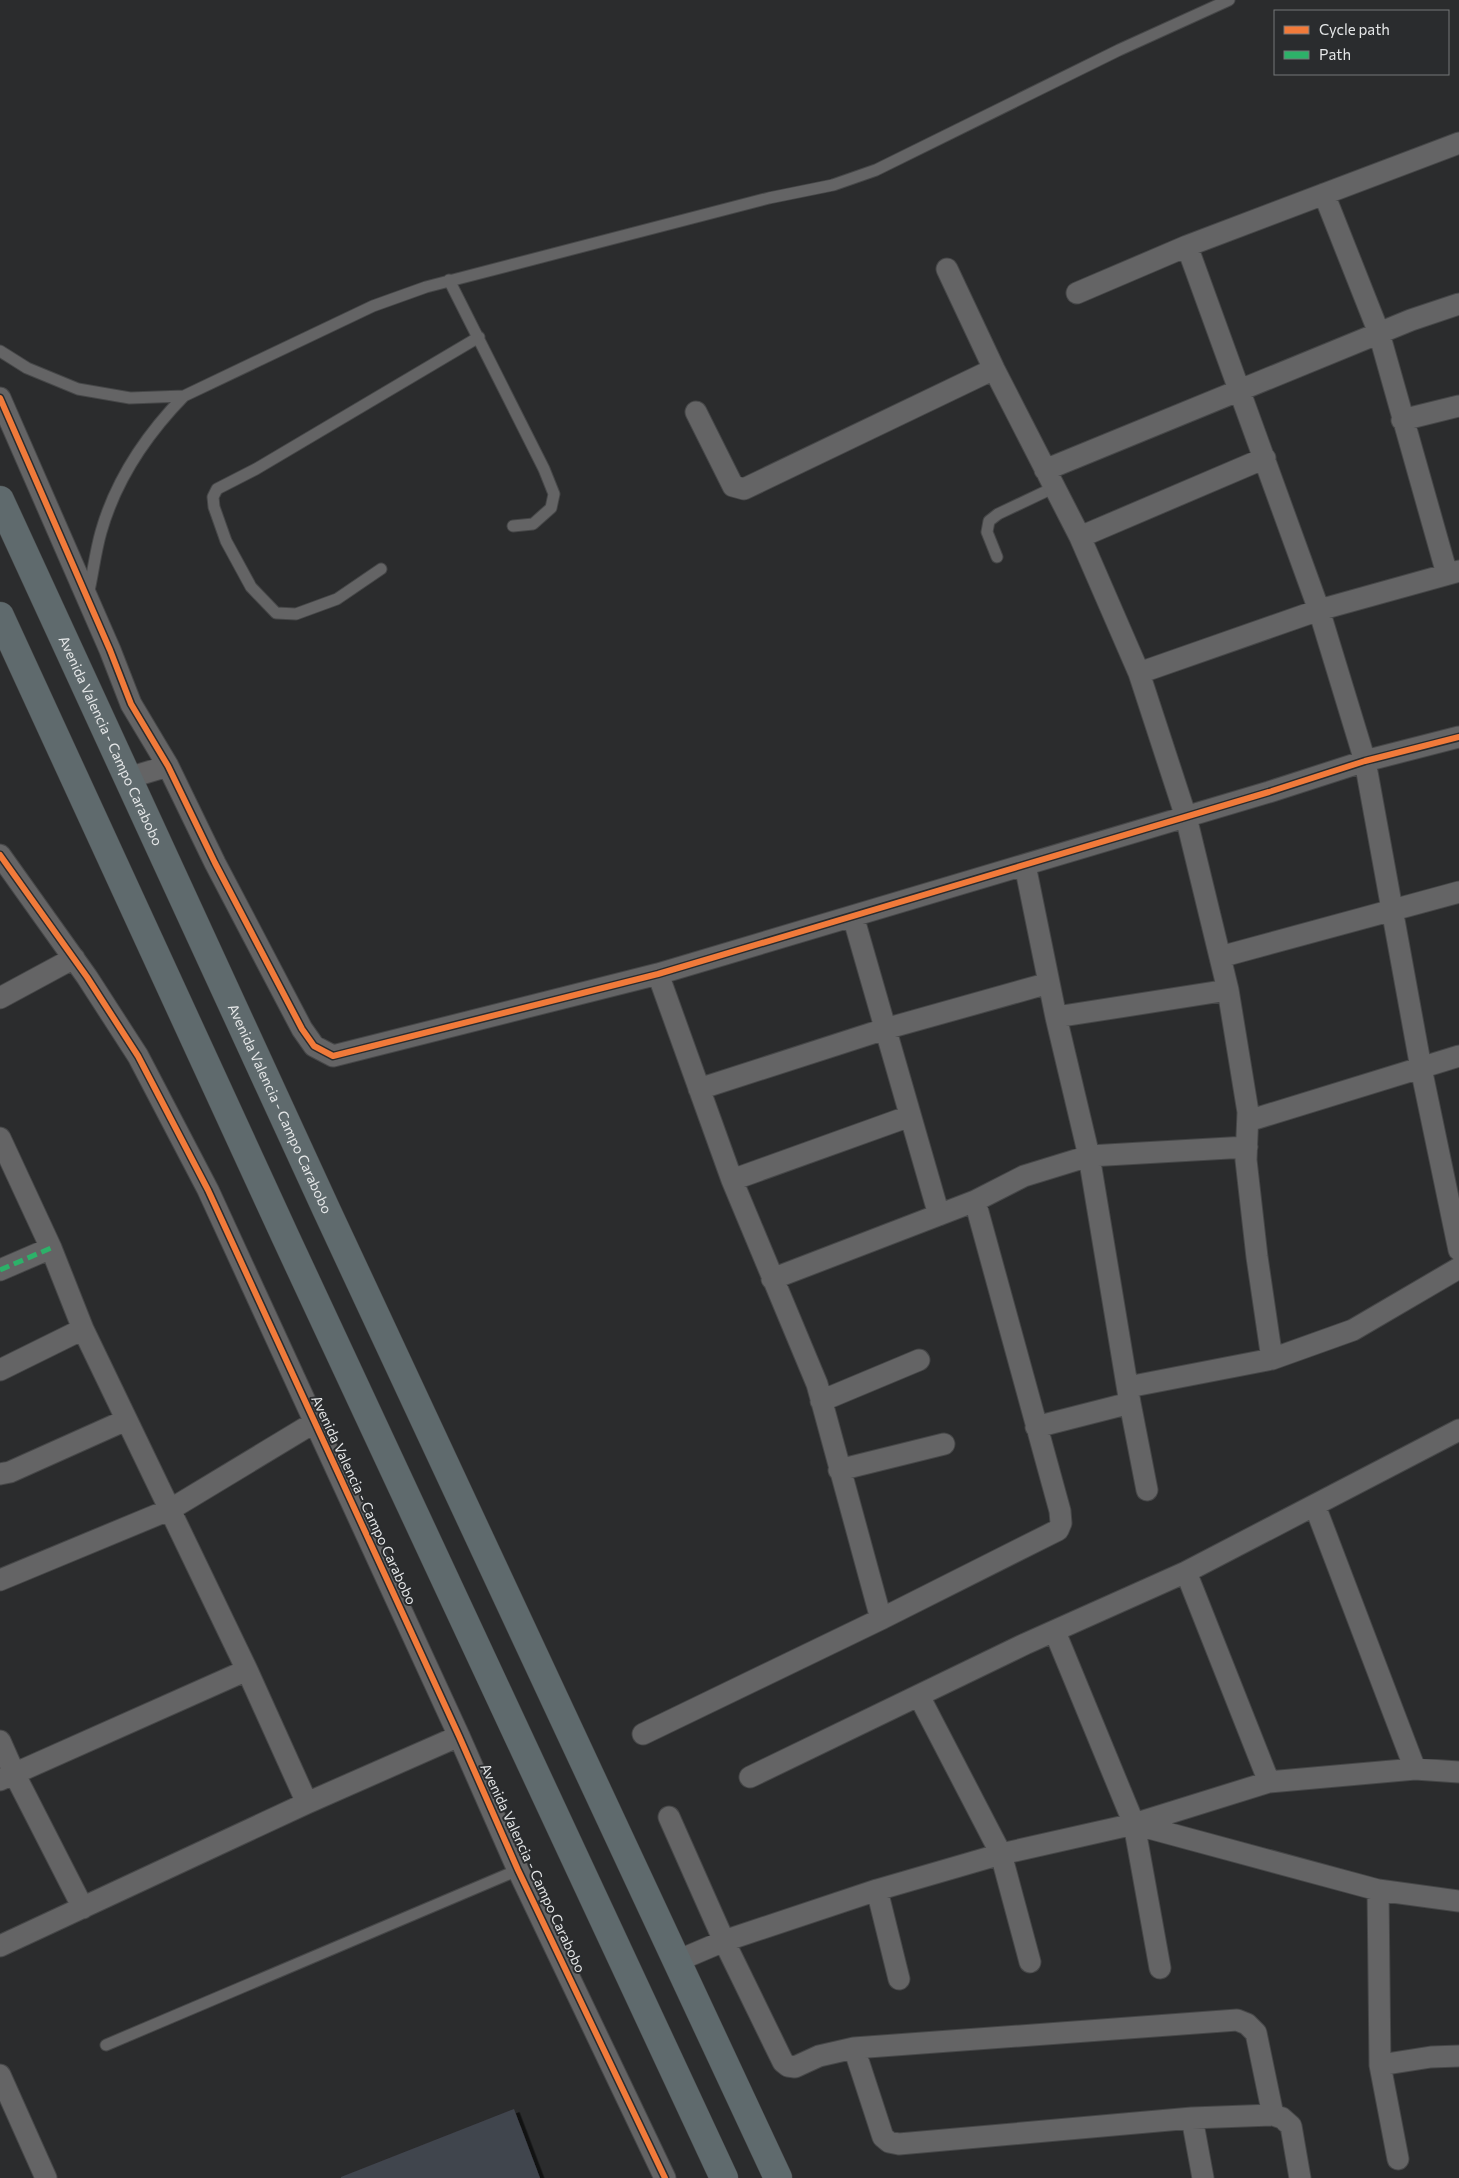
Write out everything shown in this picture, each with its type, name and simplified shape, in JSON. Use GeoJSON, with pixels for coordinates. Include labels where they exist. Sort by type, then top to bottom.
{"type":"FeatureCollection","features":[{"type":"Feature","properties":{"kind":"highway","name":"Avenida Valencia - Campo Carabobo"},"geometry":{"type":"LineString","coordinates":[[0,500],[335,1229],[778,2178]]}},
{"type":"Feature","properties":{"kind":"highway"},"geometry":{"type":"LineString","coordinates":[[0,616],[290,1247],[724,2178]]}},
{"type":"Feature","properties":{"kind":"street"},"geometry":{"type":"LineString","coordinates":[[1077,293],[1187,246],[1459,143]]}},
{"type":"Feature","properties":{"kind":"street"},"geometry":{"type":"LineString","coordinates":[[1139,673],[1319,610],[1453,573],[1402,420],[1379,333],[1324,194]]}},
{"type":"Feature","properties":{"kind":"street"},"geometry":{"type":"LineString","coordinates":[[1187,246],[1241,390],[1319,610],[1365,761],[1421,1068],[1448,1207],[1459,1250]]}},
{"type":"Feature","properties":{"kind":"street"},"geometry":{"type":"LineString","coordinates":[[947,269],[994,368],[1080,537],[1139,673],[1186,817],[1228,990],[1248,1112],[1246,1160],[1257,1257],[1272,1359]]}},
{"type":"Feature","properties":{"kind":"street"},"geometry":{"type":"LineString","coordinates":[[1050,478],[1241,390],[1379,333],[1459,304]]}},
{"type":"Feature","properties":{"kind":"street"},"geometry":{"type":"LineString","coordinates":[[696,412],[733,486],[744,488],[994,368]]}},
{"type":"Feature","properties":{"kind":"street"},"geometry":{"type":"LineString","coordinates":[[0,398],[87,597],[131,704],[168,766],[302,1029],[314,1046],[333,1056],[658,974],[1186,817],[1365,761],[1459,737]]}},
{"type":"Feature","properties":{"kind":"street"},"geometry":{"type":"LineString","coordinates":[[1402,420],[1459,406]]}},
{"type":"Feature","properties":{"kind":"street"},"geometry":{"type":"LineString","coordinates":[[1080,537],[1265,458]]}},
{"type":"Feature","properties":{"kind":"street"},"geometry":{"type":"LineString","coordinates":[[128,778],[168,766]]}},
{"type":"Feature","properties":{"kind":"street","name":"Avenida Valencia - Campo Carabobo"},"geometry":{"type":"LineString","coordinates":[[0,855],[74,958],[138,1056],[208,1190],[459,1736],[518,1870],[665,2178]]}},
{"type":"Feature","properties":{"kind":"street"},"geometry":{"type":"LineString","coordinates":[[1025,865],[1056,1017],[1089,1156],[1147,1490]]}},
{"type":"Feature","properties":{"kind":"street"},"geometry":{"type":"LineString","coordinates":[[1220,957],[1459,892]]}},
{"type":"Feature","properties":{"kind":"street"},"geometry":{"type":"LineString","coordinates":[[853,916],[939,1215]]}},
{"type":"Feature","properties":{"kind":"street"},"geometry":{"type":"LineString","coordinates":[[0,998],[74,958]]}},
{"type":"Feature","properties":{"kind":"street"},"geometry":{"type":"LineString","coordinates":[[658,974],[732,1180],[817,1384],[881,1619]]}},
{"type":"Feature","properties":{"kind":"street"},"geometry":{"type":"LineString","coordinates":[[699,1089],[885,1029],[1049,983]]}},
{"type":"Feature","properties":{"kind":"street"},"geometry":{"type":"LineString","coordinates":[[1056,1017],[1228,990]]}},
{"type":"Feature","properties":{"kind":"street"},"geometry":{"type":"LineString","coordinates":[[1248,1121],[1459,1056]]}},
{"type":"Feature","properties":{"kind":"street"},"geometry":{"type":"LineString","coordinates":[[732,1180],[910,1116]]}},
{"type":"Feature","properties":{"kind":"street"},"geometry":{"type":"LineString","coordinates":[[0,1138],[6,1170],[51,1248],[83,1329],[247,1670],[307,1803]]}},
{"type":"Feature","properties":{"kind":"street"},"geometry":{"type":"LineString","coordinates":[[772,1279],[975,1201],[1024,1176],[1089,1156],[1247,1147]]}},
{"type":"Feature","properties":{"kind":"street"},"geometry":{"type":"LineString","coordinates":[[643,1734],[881,1619],[1058,1530],[1061,1522],[1060,1511],[975,1201]]}},
{"type":"Feature","properties":{"kind":"street"},"geometry":{"type":"LineString","coordinates":[[0,1270],[51,1248]]}},
{"type":"Feature","properties":{"kind":"street"},"geometry":{"type":"LineString","coordinates":[[1036,1427],[1129,1395],[1272,1359],[1353,1330],[1459,1268]]}},
{"type":"Feature","properties":{"kind":"street"},"geometry":{"type":"LineString","coordinates":[[0,1370],[83,1329]]}},
{"type":"Feature","properties":{"kind":"street"},"geometry":{"type":"LineString","coordinates":[[821,1401],[919,1360]]}},
{"type":"Feature","properties":{"kind":"street"},"geometry":{"type":"LineString","coordinates":[[0,1474],[10,1472],[126,1420]]}},
{"type":"Feature","properties":{"kind":"street"},"geometry":{"type":"LineString","coordinates":[[0,1580],[170,1509],[315,1422]]}},
{"type":"Feature","properties":{"kind":"street"},"geometry":{"type":"LineString","coordinates":[[750,1777],[1186,1572],[1459,1430]]}},
{"type":"Feature","properties":{"kind":"street"},"geometry":{"type":"LineString","coordinates":[[839,1470],[944,1444]]}},
{"type":"Feature","properties":{"kind":"street"},"geometry":{"type":"LineString","coordinates":[[1315,1506],[1415,1769]]}},
{"type":"Feature","properties":{"kind":"street"},"geometry":{"type":"LineString","coordinates":[[1186,1572],[1269,1782]]}},
{"type":"Feature","properties":{"kind":"street"},"geometry":{"type":"LineString","coordinates":[[1055,1632],[1134,1824],[1160,1968]]}},
{"type":"Feature","properties":{"kind":"street"},"geometry":{"type":"LineString","coordinates":[[7,1777],[247,1670]]}},
{"type":"Feature","properties":{"kind":"street"},"geometry":{"type":"LineString","coordinates":[[919,1696],[1001,1854],[1030,1962]]}},
{"type":"Feature","properties":{"kind":"street"},"geometry":{"type":"LineString","coordinates":[[0,1946],[307,1803],[459,1736]]}},
{"type":"Feature","properties":{"kind":"street"},"geometry":{"type":"LineString","coordinates":[[0,1742],[7,1777],[83,1908]]}},
{"type":"Feature","properties":{"kind":"street"},"geometry":{"type":"LineString","coordinates":[[677,1961],[724,1941],[877,1890],[1001,1854],[1134,1824],[1269,1782],[1415,1769],[1459,1772]]}},
{"type":"Feature","properties":{"kind":"street"},"geometry":{"type":"LineString","coordinates":[[669,1817],[724,1941],[783,2062],[788,2066],[795,2067],[819,2056],[854,2048],[1237,2020],[1247,2024],[1256,2033],[1272,2115]]}},
{"type":"Feature","properties":{"kind":"street"},"geometry":{"type":"LineString","coordinates":[[1134,1824],[1378,1890],[1459,1901]]}},
{"type":"Feature","properties":{"kind":"street"},"geometry":{"type":"LineString","coordinates":[[877,1890],[899,1979]]}},
{"type":"Feature","properties":{"kind":"street"},"geometry":{"type":"LineString","coordinates":[[1378,1890],[1380,2065],[1398,2159]]}},
{"type":"Feature","properties":{"kind":"street"},"geometry":{"type":"LineString","coordinates":[[854,2048],[883,2137],[890,2142],[899,2144],[1192,2118],[1272,2115],[1282,2118],[1291,2126],[1300,2178]]}},
{"type":"Feature","properties":{"kind":"street"},"geometry":{"type":"LineString","coordinates":[[1380,2065],[1431,2057],[1459,2056]]}},
{"type":"Feature","properties":{"kind":"street"},"geometry":{"type":"LineString","coordinates":[[1,2081],[46,2178]]}},
{"type":"Feature","properties":{"kind":"street"},"geometry":{"type":"LineString","coordinates":[[1192,2118],[1203,2178]]}},
{"type":"Feature","properties":{"kind":"lane"},"geometry":{"type":"LineString","coordinates":[[87,597],[102,530],[121,482],[148,436],[184,396],[373,306],[449,280],[759,201],[833,185],[876,170],[1119,50],[1228,0]]}},
{"type":"Feature","properties":{"kind":"lane"},"geometry":{"type":"LineString","coordinates":[[449,280],[544,469],[554,494],[551,508],[534,524],[513,526]]}},
{"type":"Feature","properties":{"kind":"lane"},"geometry":{"type":"LineString","coordinates":[[381,569],[337,599],[296,614],[276,613],[251,587],[226,541],[214,508],[213,497],[217,489],[256,469],[478,337]]}},
{"type":"Feature","properties":{"kind":"lane"},"geometry":{"type":"LineString","coordinates":[[0,351],[27,368],[52,380],[78,389],[130,398],[184,396]]}},
{"type":"Feature","properties":{"kind":"lane"},"geometry":{"type":"LineString","coordinates":[[997,557],[987,532],[989,521],[1050,478]]}},
{"type":"Feature","properties":{"kind":"lane"},"geometry":{"type":"LineString","coordinates":[[106,2045],[518,1870]]}},
{"type":"Feature","properties":{"kind":"building"},"geometry":{"type":"Polygon","coordinates":[[[514,2109],[540,2178],[341,2178],[341,2177],[514,2109]]]}},
{"type":"Feature","properties":{"kind":"marked path"},"geometry":{"type":"LineString","coordinates":[[0,1270],[51,1248]]}},
{"type":"Feature","properties":{"kind":"cycle path"},"geometry":{"type":"LineString","coordinates":[[0,398],[110,650],[131,704],[168,766],[215,863],[302,1029],[314,1046],[333,1056],[658,974],[1269,792],[1365,761],[1459,737]]}},
{"type":"Feature","properties":{"kind":"cycle path"},"geometry":{"type":"LineString","coordinates":[[0,855],[87,977],[138,1056],[208,1190],[459,1736],[518,1870],[665,2178]]}}]}
